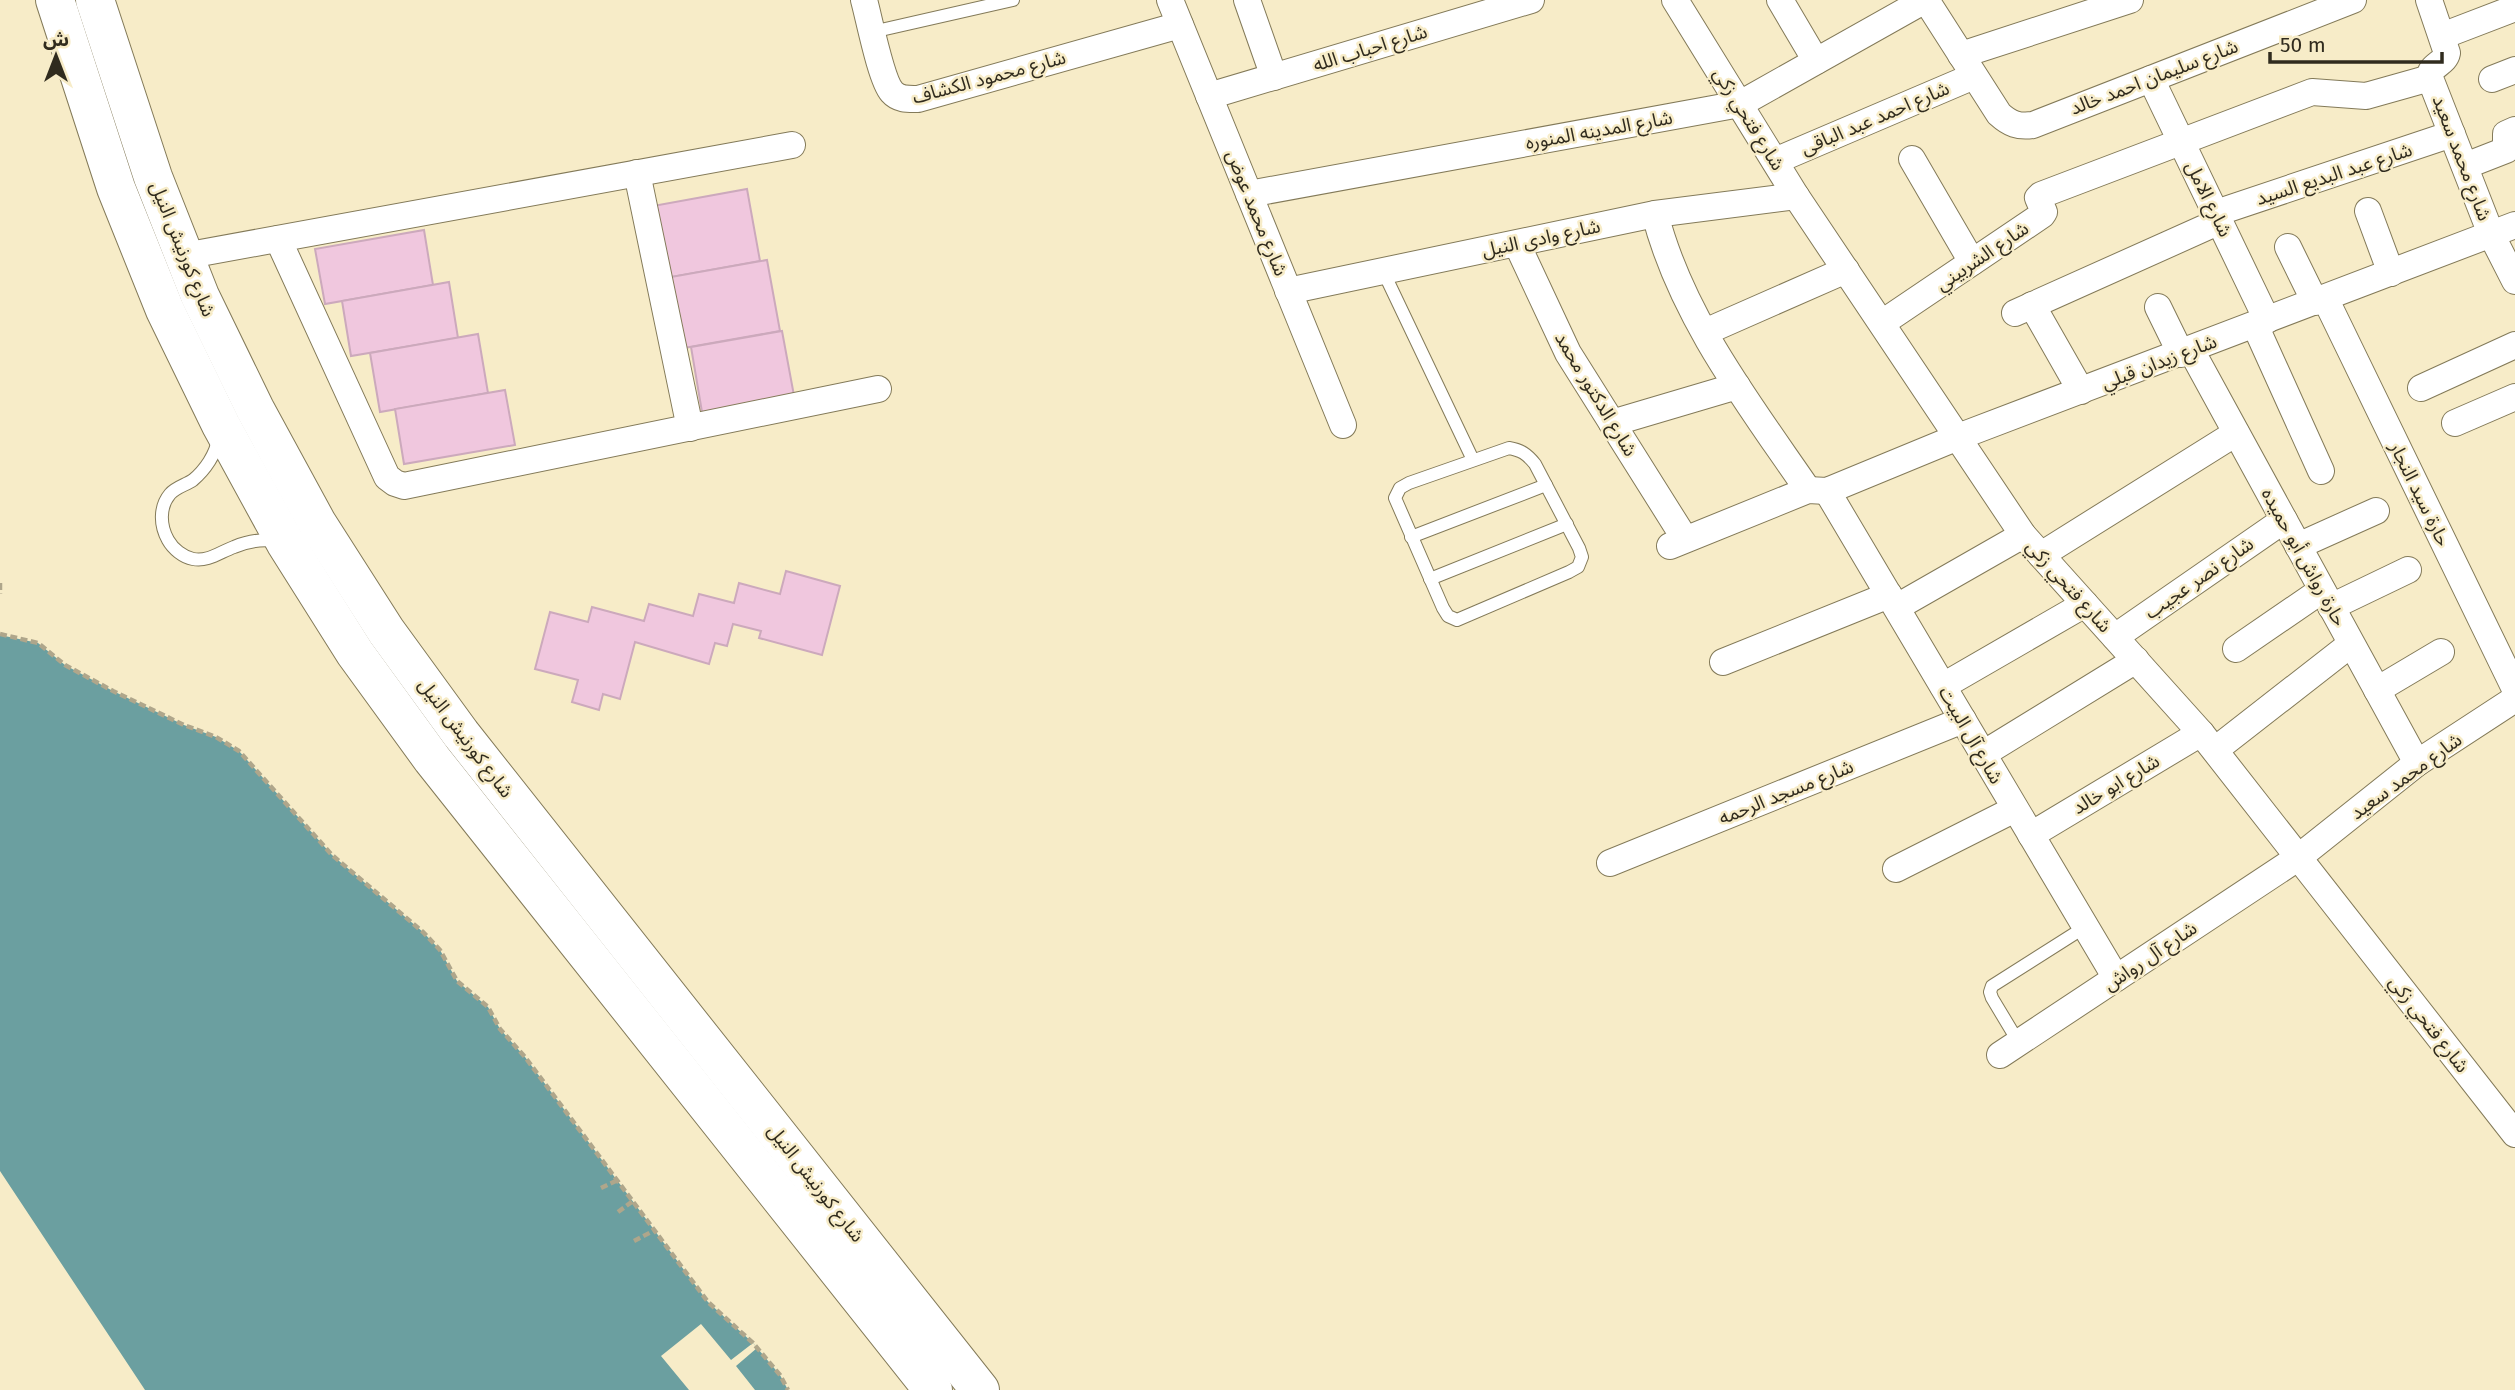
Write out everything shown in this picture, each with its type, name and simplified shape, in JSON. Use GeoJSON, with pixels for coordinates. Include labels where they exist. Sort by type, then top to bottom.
{"type":"FeatureCollection","features":[{"type":"Feature","properties":{"kind":"highway","name":"شارع كورنيش النيل"},"geometry":{"type":"LineString","coordinates":[[55,0],[116,188],[165,310],[221,425],[285,542],[355,653],[432,759],[933,1390]]}},
{"type":"Feature","properties":{"kind":"highway","name":"شارع كورنيش النيل"},"geometry":{"type":"LineString","coordinates":[[95,0],[153,177],[200,296],[255,409],[317,523],[386,631],[461,734],[980,1390]]}},
{"type":"Feature","properties":{"kind":"street","name":"شارع محمود الكشاف"},"geometry":{"type":"LineString","coordinates":[[864,0],[886,80],[892,93],[904,100],[918,99],[1180,25]]}},
{"type":"Feature","properties":{"kind":"street","name":"شارع محمد عوض"},"geometry":{"type":"LineString","coordinates":[[1170,0],[1343,425]]}},
{"type":"Feature","properties":{"kind":"street"},"geometry":{"type":"LineString","coordinates":[[1247,0],[1274,77]]}},
{"type":"Feature","properties":{"kind":"street","name":"شارع احباب الله"},"geometry":{"type":"LineString","coordinates":[[1209,96],[1531,0]]}},
{"type":"Feature","properties":{"kind":"street","name":"شارع فتحي زكي"},"geometry":{"type":"LineString","coordinates":[[1675,0],[1796,196],[2032,545],[2208,741],[2515,1134]]}},
{"type":"Feature","properties":{"kind":"street"},"geometry":{"type":"LineString","coordinates":[[1780,0],[1816,61]]}},
{"type":"Feature","properties":{"kind":"street"},"geometry":{"type":"LineString","coordinates":[[1925,0],[1968,66]]}},
{"type":"Feature","properties":{"kind":"street","name":"شارع المدينه المنوره"},"geometry":{"type":"LineString","coordinates":[[1249,194],[1740,104],[1925,0]]}},
{"type":"Feature","properties":{"kind":"street","name":"شارع احمد عبد الباقى"},"geometry":{"type":"LineString","coordinates":[[1775,161],[1968,66],[2130,0]]}},
{"type":"Feature","properties":{"kind":"street","name":"شارع سليمان احمد خالد"},"geometry":{"type":"LineString","coordinates":[[1968,66],[1999,114],[2020,127],[2033,125],[2353,0]]}},
{"type":"Feature","properties":{"kind":"street"},"geometry":{"type":"LineString","coordinates":[[2428,0],[2442,36],[2515,8]]}},
{"type":"Feature","properties":{"kind":"street","name":"شارع محمد سعيد"},"geometry":{"type":"LineString","coordinates":[[2442,36],[2447,56],[2432,69],[2430,78],[2465,166],[2503,229],[2515,281]]}},
{"type":"Feature","properties":{"kind":"street"},"geometry":{"type":"LineString","coordinates":[[2181,141],[2312,92],[2366,96],[2430,78]]}},
{"type":"Feature","properties":{"kind":"street","name":"شارع الامل"},"geometry":{"type":"LineString","coordinates":[[2151,79],[2218,217],[2321,471]]}},
{"type":"Feature","properties":{"kind":"street"},"geometry":{"type":"LineString","coordinates":[[2465,166],[2506,150],[2506,134],[2515,130]]}},
{"type":"Feature","properties":{"kind":"street","name":"شارع عبد البديع السيد"},"geometry":{"type":"LineString","coordinates":[[2081,391],[2024,309],[2218,217],[2452,134]]}},
{"type":"Feature","properties":{"kind":"street","name":"شارع الشربيني"},"geometry":{"type":"LineString","coordinates":[[1882,324],[2043,214],[2038,198],[2040,195],[2181,141]]}},
{"type":"Feature","properties":{"kind":"street"},"geometry":{"type":"LineString","coordinates":[[184,256],[792,145]]}},
{"type":"Feature","properties":{"kind":"street"},"geometry":{"type":"LineString","coordinates":[[1912,159],[1972,262]]}},
{"type":"Feature","properties":{"kind":"street"},"geometry":{"type":"LineString","coordinates":[[637,173],[690,428]]}},
{"type":"Feature","properties":{"kind":"street","name":"شارع وادى النيل"},"geometry":{"type":"LineString","coordinates":[[1288,291],[1655,214],[1796,196]]}},
{"type":"Feature","properties":{"kind":"street"},"geometry":{"type":"LineString","coordinates":[[2368,212],[2391,273]]}},
{"type":"Feature","properties":{"kind":"street","name":"شارع آل البيت"},"geometry":{"type":"LineString","coordinates":[[1655,214],[1664,249],[1705,332],[1737,386],[1818,490],[1893,601],[2116,978]]}},
{"type":"Feature","properties":{"kind":"street","name":"شارع زيدان قبلي"},"geometry":{"type":"LineString","coordinates":[[1677,542],[2186,352],[2503,229]]}},
{"type":"Feature","properties":{"kind":"street"},"geometry":{"type":"LineString","coordinates":[[278,239],[387,477],[404,486],[878,389]]}},
{"type":"Feature","properties":{"kind":"street","name":"شارع الدكتور محمد"},"geometry":{"type":"LineString","coordinates":[[1517,244],[1568,353],[1612,423],[1677,542]]}},
{"type":"Feature","properties":{"kind":"street","name":"حارة سيد النجار"},"geometry":{"type":"LineString","coordinates":[[2288,247],[2320,300],[2515,689]]}},
{"type":"Feature","properties":{"kind":"street"},"geometry":{"type":"LineString","coordinates":[[1705,332],[1846,270]]}},
{"type":"Feature","properties":{"kind":"street","name":"حارة رواش أبو حميده"},"geometry":{"type":"LineString","coordinates":[[2158,307],[2236,433],[2417,763]]}},
{"type":"Feature","properties":{"kind":"street"},"geometry":{"type":"LineString","coordinates":[[2421,388],[2515,345]]}},
{"type":"Feature","properties":{"kind":"street"},"geometry":{"type":"LineString","coordinates":[[1612,423],[1737,386]]}},
{"type":"Feature","properties":{"kind":"street"},"geometry":{"type":"LineString","coordinates":[[2455,423],[2515,397]]}},
{"type":"Feature","properties":{"kind":"street"},"geometry":{"type":"LineString","coordinates":[[1723,662],[1893,601],[2032,545],[2236,433]]}},
{"type":"Feature","properties":{"kind":"street"},"geometry":{"type":"LineString","coordinates":[[2298,546],[2376,511]]}},
{"type":"Feature","properties":{"kind":"street","name":"شارع نصر عجيب"},"geometry":{"type":"LineString","coordinates":[[2115,637],[2284,520]]}},
{"type":"Feature","properties":{"kind":"street"},"geometry":{"type":"LineString","coordinates":[[2236,649],[2326,598],[2409,569]]}},
{"type":"Feature","properties":{"kind":"street"},"geometry":{"type":"LineString","coordinates":[[1943,687],[2085,604]]}},
{"type":"Feature","properties":{"kind":"street","name":"شارع ابو خالد"},"geometry":{"type":"LineString","coordinates":[[2031,835],[2208,741],[2351,644]]}},
{"type":"Feature","properties":{"kind":"street"},"geometry":{"type":"LineString","coordinates":[[2377,690],[2441,652]]}},
{"type":"Feature","properties":{"kind":"street"},"geometry":{"type":"LineString","coordinates":[[1983,754],[2136,660]]}},
{"type":"Feature","properties":{"kind":"street","name":"شارع محمد سعيد"},"geometry":{"type":"LineString","coordinates":[[2299,857],[2417,763],[2515,699]]}},
{"type":"Feature","properties":{"kind":"street","name":"شارع مسجد الرحمه"},"geometry":{"type":"LineString","coordinates":[[1610,863],[1963,720]]}},
{"type":"Feature","properties":{"kind":"street"},"geometry":{"type":"LineString","coordinates":[[1896,869],[2015,810]]}},
{"type":"Feature","properties":{"kind":"street","name":"شارع آل رواش"},"geometry":{"type":"LineString","coordinates":[[2010,1049],[2299,857]]}},
{"type":"Feature","properties":{"kind":"lane"},"geometry":{"type":"LineString","coordinates":[[872,32],[1013,0]]}},
{"type":"Feature","properties":{"kind":"lane"},"geometry":{"type":"LineString","coordinates":[[1383,271],[1473,460]]}},
{"type":"Feature","properties":{"kind":"lane"},"geometry":{"type":"LineString","coordinates":[[221,425],[217,445],[208,464],[193,480],[170,494],[164,506],[161,519],[170,544],[180,554],[193,559],[205,559],[248,542],[285,542]]}},
{"type":"Feature","properties":{"kind":"lane"},"geometry":{"type":"LineString","coordinates":[[1509,448],[1520,450],[1528,456],[1546,485],[1582,557],[1578,567],[1457,620],[1448,616],[1395,498],[1400,488],[1509,448]]}},
{"type":"Feature","properties":{"kind":"lane"},"geometry":{"type":"LineString","coordinates":[[1411,537],[1546,485]]}},
{"type":"Feature","properties":{"kind":"lane"},"geometry":{"type":"LineString","coordinates":[[1430,579],[1567,524]]}},
{"type":"Feature","properties":{"kind":"lane"},"geometry":{"type":"LineString","coordinates":[[2010,1049],[1990,992],[1992,986],[2085,927]]}},
{"type":"Feature","properties":{"kind":"path"},"geometry":{"type":"LineString","coordinates":[[0,583],[0,594]]}},
{"type":"Feature","properties":{"kind":"path"},"geometry":{"type":"LineString","coordinates":[[0,635],[38,643],[65,665],[113,691],[216,737],[239,751],[332,855],[423,932],[440,950],[457,981],[488,1007],[500,1029],[525,1057],[708,1302],[753,1343],[780,1375],[788,1390]]}},
{"type":"Feature","properties":{"kind":"path"},"geometry":{"type":"LineString","coordinates":[[601,1188],[618,1180]]}},
{"type":"Feature","properties":{"kind":"path"},"geometry":{"type":"LineString","coordinates":[[618,1212],[633,1200]]}},
{"type":"Feature","properties":{"kind":"path"},"geometry":{"type":"LineString","coordinates":[[634,1241],[654,1230]]}},
{"type":"Feature","properties":{"kind":"water"},"geometry":{"type":"Polygon","coordinates":[[[0,635],[38,643],[65,665],[113,691],[216,737],[239,751],[332,855],[423,932],[440,950],[457,981],[488,1007],[500,1029],[525,1057],[708,1302],[753,1343],[780,1375],[788,1390],[145,1390],[0,1171],[0,635]]]}},
{"type":"Feature","properties":{"kind":"pier"},"geometry":{"type":"Polygon","coordinates":[[[701,1324],[731,1360],[753,1343],[757,1348],[736,1366],[755,1390],[689,1390],[661,1356],[701,1324]]]}},
{"type":"Feature","properties":{"kind":"building"},"geometry":{"type":"Polygon","coordinates":[[[747,189],[760,261],[666,278],[653,206],[747,189]]]}},
{"type":"Feature","properties":{"kind":"building"},"geometry":{"type":"Polygon","coordinates":[[[424,230],[433,285],[325,304],[315,249],[424,230]]]}},
{"type":"Feature","properties":{"kind":"building"},"geometry":{"type":"Polygon","coordinates":[[[767,260],[780,331],[684,348],[671,277],[767,260]]]}},
{"type":"Feature","properties":{"kind":"building"},"geometry":{"type":"Polygon","coordinates":[[[449,282],[458,338],[351,356],[342,301],[449,282]]]}},
{"type":"Feature","properties":{"kind":"building"},"geometry":{"type":"Polygon","coordinates":[[[782,331],[795,401],[703,418],[691,347],[782,331]]]}},
{"type":"Feature","properties":{"kind":"building"},"geometry":{"type":"Polygon","coordinates":[[[478,334],[488,393],[380,412],[370,353],[478,334]]]}},
{"type":"Feature","properties":{"kind":"building"},"geometry":{"type":"Polygon","coordinates":[[[505,390],[515,445],[404,464],[395,409],[505,390]]]}},
{"type":"Feature","properties":{"kind":"building"},"geometry":{"type":"Polygon","coordinates":[[[786,571],[840,586],[822,655],[759,638],[761,631],[733,624],[727,646],[715,643],[709,664],[635,642],[620,699],[603,694],[599,710],[572,702],[578,680],[535,669],[550,612],[588,622],[592,607],[644,621],[649,604],[693,616],[699,594],[734,603],[739,583],[780,594],[786,571]]]}}]}
